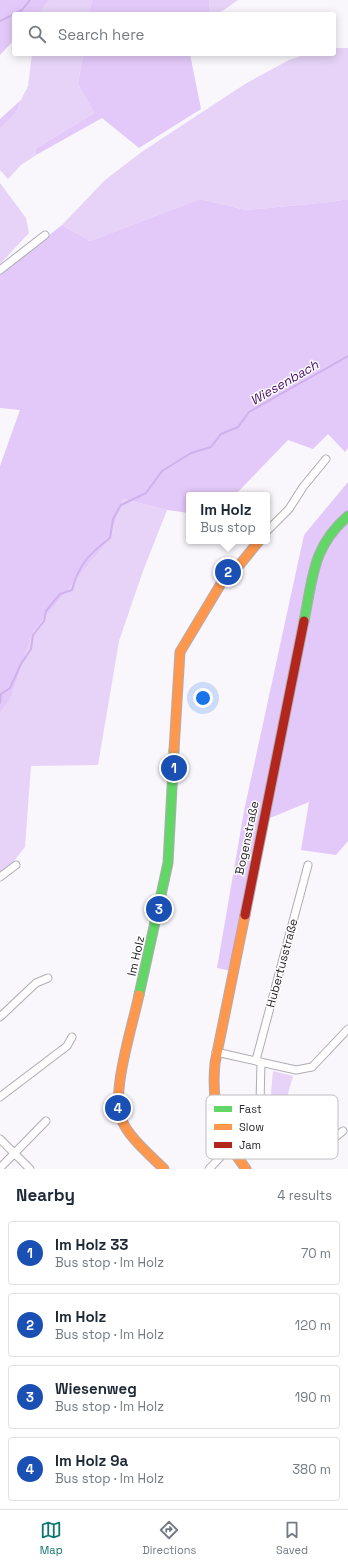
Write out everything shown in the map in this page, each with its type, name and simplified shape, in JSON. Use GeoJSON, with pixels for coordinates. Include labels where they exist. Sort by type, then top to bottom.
{"type":"FeatureCollection","features":[{"type":"Feature","properties":{"kind":"main road","name":"Bogenstraße"},"geometry":{"type":"LineString","coordinates":[[214,1095],[212,1080],[216,1052],[316,561],[322,545],[329,533],[348,516]]}},
{"type":"Feature","properties":{"kind":"main road","name":"Im Holz"},"geometry":{"type":"LineString","coordinates":[[164,1169],[127,1129],[118,1108],[119,1083],[168,863],[180,652],[228,572],[237,568],[257,544]]}},
{"type":"Feature","properties":{"kind":"main road","name":"Bogenstraße"},"geometry":{"type":"LineString","coordinates":[[239,1159],[246,1169]]}},
{"type":"Feature","properties":{"kind":"street"},"geometry":{"type":"LineString","coordinates":[[0,270],[45,235]]}},
{"type":"Feature","properties":{"kind":"street"},"geometry":{"type":"LineString","coordinates":[[270,529],[289,509],[303,487],[326,459]]}},
{"type":"Feature","properties":{"kind":"street"},"geometry":{"type":"LineString","coordinates":[[0,877],[16,865]]}},
{"type":"Feature","properties":{"kind":"street","name":"Hubertusstraße"},"geometry":{"type":"LineString","coordinates":[[260,1095],[258,1061],[308,865]]}},
{"type":"Feature","properties":{"kind":"street"},"geometry":{"type":"LineString","coordinates":[[0,1017],[36,984],[48,978]]}},
{"type":"Feature","properties":{"kind":"street"},"geometry":{"type":"LineString","coordinates":[[216,1052],[296,1070],[312,1067],[348,1029]]}},
{"type":"Feature","properties":{"kind":"street"},"geometry":{"type":"LineString","coordinates":[[0,1097],[67,1046],[72,1037]]}},
{"type":"Feature","properties":{"kind":"street"},"geometry":{"type":"LineString","coordinates":[[0,1168],[46,1121]]}},
{"type":"Feature","properties":{"kind":"street","name":"Hubertusstraße"},"geometry":{"type":"LineString","coordinates":[[338,1134],[343,1130]]}},
{"type":"Feature","properties":{"kind":"street"},"geometry":{"type":"LineString","coordinates":[[0,1139],[30,1169]]}},
{"type":"Feature","properties":{"kind":"street"},"geometry":{"type":"LineString","coordinates":[[209,1169],[219,1159]]}},
{"type":"Feature","properties":{"kind":"shaded area"},"geometry":{"type":"Polygon","coordinates":[[[0,0],[50,0],[40,12],[12,12],[12,42],[0,55],[0,0]]]}},
{"type":"Feature","properties":{"kind":"shaded area"},"geometry":{"type":"Polygon","coordinates":[[[50,0],[92,0],[89,12],[40,12],[50,0]]]}},
{"type":"Feature","properties":{"kind":"shaded area"},"geometry":{"type":"Polygon","coordinates":[[[92,0],[209,0],[210,12],[89,12],[92,0]]]}},
{"type":"Feature","properties":{"kind":"shaded area"},"geometry":{"type":"Polygon","coordinates":[[[209,0],[238,0],[221,12],[210,12],[209,0]]]}},
{"type":"Feature","properties":{"kind":"shaded area"},"geometry":{"type":"Polygon","coordinates":[[[336,48],[348,48],[348,199],[246,210],[200,199],[90,241],[62,225],[105,180],[143,151],[245,84],[289,60],[301,56],[336,56],[336,48]]]}},
{"type":"Feature","properties":{"kind":"shaded area"},"geometry":{"type":"Polygon","coordinates":[[[32,56],[83,56],[78,84],[94,113],[35,149],[36,155],[21,165],[8,179],[0,170],[0,129],[16,113],[28,86],[32,56]]]}},
{"type":"Feature","properties":{"kind":"shaded area"},"geometry":{"type":"Polygon","coordinates":[[[83,56],[190,56],[201,109],[139,148],[102,118],[36,155],[35,149],[94,113],[78,84],[83,56]]]}},
{"type":"Feature","properties":{"kind":"shaded area"},"geometry":{"type":"Polygon","coordinates":[[[21,100],[16,113],[0,129],[0,119],[21,100]]]}},
{"type":"Feature","properties":{"kind":"shaded area"},"geometry":{"type":"Polygon","coordinates":[[[0,183],[26,218],[29,233],[0,264],[0,183]]]}},
{"type":"Feature","properties":{"kind":"shaded area"},"geometry":{"type":"Polygon","coordinates":[[[200,199],[246,210],[348,199],[348,448],[345,452],[328,434],[313,449],[288,440],[238,492],[186,492],[186,513],[167,510],[123,499],[109,540],[33,632],[11,698],[0,714],[0,466],[20,410],[0,408],[0,274],[62,225],[90,241],[200,199]]]}},
{"type":"Feature","properties":{"kind":"shaded area"},"geometry":{"type":"Polygon","coordinates":[[[348,482],[348,841],[336,855],[301,850],[309,802],[270,818],[236,972],[217,968],[244,811],[304,535],[348,482]]]}},
{"type":"Feature","properties":{"kind":"shaded area"},"geometry":{"type":"Polygon","coordinates":[[[123,499],[167,510],[143,571],[119,641],[98,765],[31,766],[25,847],[7,870],[0,874],[0,714],[11,698],[33,632],[109,540],[123,499]]]}},
{"type":"Feature","properties":{"kind":"shaded area"},"geometry":{"type":"Polygon","coordinates":[[[273,1071],[293,1076],[288,1095],[271,1095],[273,1071]]]}},
{"type":"Feature","properties":{"kind":"waterway"},"geometry":{"type":"LineString","coordinates":[[18,12],[22,10],[30,0]]}},
{"type":"Feature","properties":{"kind":"waterway"},"geometry":{"type":"LineString","coordinates":[[0,21],[12,15]]}},
{"type":"Feature","properties":{"kind":"waterway","name":"Wiesenbach"},"geometry":{"type":"LineString","coordinates":[[0,703],[1,694],[10,688],[21,664],[31,649],[33,635],[44,621],[46,611],[60,594],[72,590],[78,573],[86,560],[96,549],[110,538],[113,519],[121,505],[146,493],[162,471],[191,453],[211,447],[221,434],[238,427],[249,412],[348,356]]}},
{"type":"Feature","properties":{"kind":"traffic: fast"},"geometry":{"type":"LineString","coordinates":[[304,621],[312,577],[321,552],[327,539],[348,516]]}},
{"type":"Feature","properties":{"kind":"traffic: fast"},"geometry":{"type":"LineString","coordinates":[[139,995],[168,863],[174,750]]}},
{"type":"Feature","properties":{"kind":"traffic: slow"},"geometry":{"type":"LineString","coordinates":[[174,750],[180,652],[228,572],[237,568],[257,544]]}},
{"type":"Feature","properties":{"kind":"traffic: slow"},"geometry":{"type":"LineString","coordinates":[[214,1095],[215,1063],[245,915]]}},
{"type":"Feature","properties":{"kind":"traffic: slow"},"geometry":{"type":"LineString","coordinates":[[139,995],[124,1058],[119,1092],[119,1106],[121,1118],[128,1132],[164,1169]]}},
{"type":"Feature","properties":{"kind":"traffic: slow"},"geometry":{"type":"LineString","coordinates":[[238,1159],[246,1169]]}},
{"type":"Feature","properties":{"kind":"traffic: jam"},"geometry":{"type":"LineString","coordinates":[[245,915],[304,621]]}},
{"type":"Feature","properties":{"kind":"place","name":"Im Holz"},"geometry":{"type":"Point","coordinates":[228,572]}},
{"type":"Feature","properties":{"kind":"place","name":"Im Holz 33"},"geometry":{"type":"Point","coordinates":[174,768]}},
{"type":"Feature","properties":{"kind":"place","name":"Wiesenweg"},"geometry":{"type":"Point","coordinates":[159,909]}},
{"type":"Feature","properties":{"kind":"place","name":"Im Holz 9a"},"geometry":{"type":"Point","coordinates":[118,1108]}}]}
